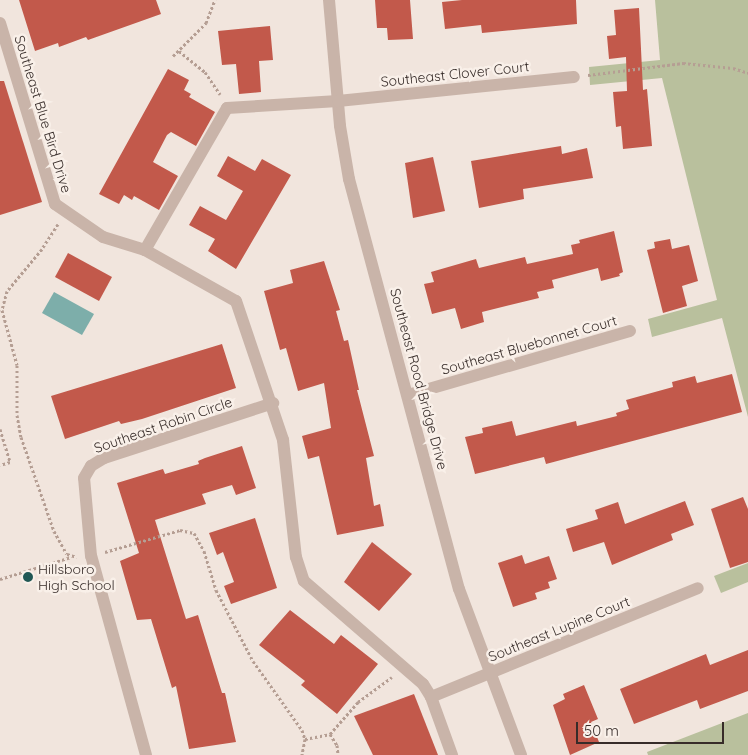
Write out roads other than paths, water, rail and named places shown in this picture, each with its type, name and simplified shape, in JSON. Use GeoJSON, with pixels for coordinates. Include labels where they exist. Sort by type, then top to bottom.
{"type":"FeatureCollection","features":[{"type":"Feature","properties":{"kind":"street","name":"Southeast Rood Bridge Drive"},"geometry":{"type":"LineString","coordinates":[[329,0],[338,101],[349,179],[459,589],[521,755]]}},
{"type":"Feature","properties":{"kind":"street","name":"Southeast Blue Bird Drive"},"geometry":{"type":"LineString","coordinates":[[0,23],[55,204],[64,213],[103,237],[145,250],[236,301],[273,403],[283,440],[296,557],[304,581],[323,601],[423,684],[431,697],[452,755]]}},
{"type":"Feature","properties":{"kind":"street","name":"Southeast Clover Court"},"geometry":{"type":"LineString","coordinates":[[145,250],[227,108],[338,101],[574,77]]}},
{"type":"Feature","properties":{"kind":"street","name":"Southeast Bluebonnet Court"},"geometry":{"type":"LineString","coordinates":[[408,395],[630,331]]}},
{"type":"Feature","properties":{"kind":"street","name":"Southeast Robin Circle"},"geometry":{"type":"LineString","coordinates":[[146,755],[91,556],[84,478],[91,466],[104,458],[273,403]]}},
{"type":"Feature","properties":{"kind":"street","name":"Southeast Lupine Court"},"geometry":{"type":"LineString","coordinates":[[431,697],[698,588]]}},
{"type":"Feature","properties":{"kind":"water"},"geometry":{"type":"Polygon","coordinates":[[[54,292],[94,314],[82,335],[42,313],[54,292]]]}},
{"type":"Feature","properties":{"kind":"place","name":"Hillsboro High School"},"geometry":{"type":"Point","coordinates":[28,577]}}]}
